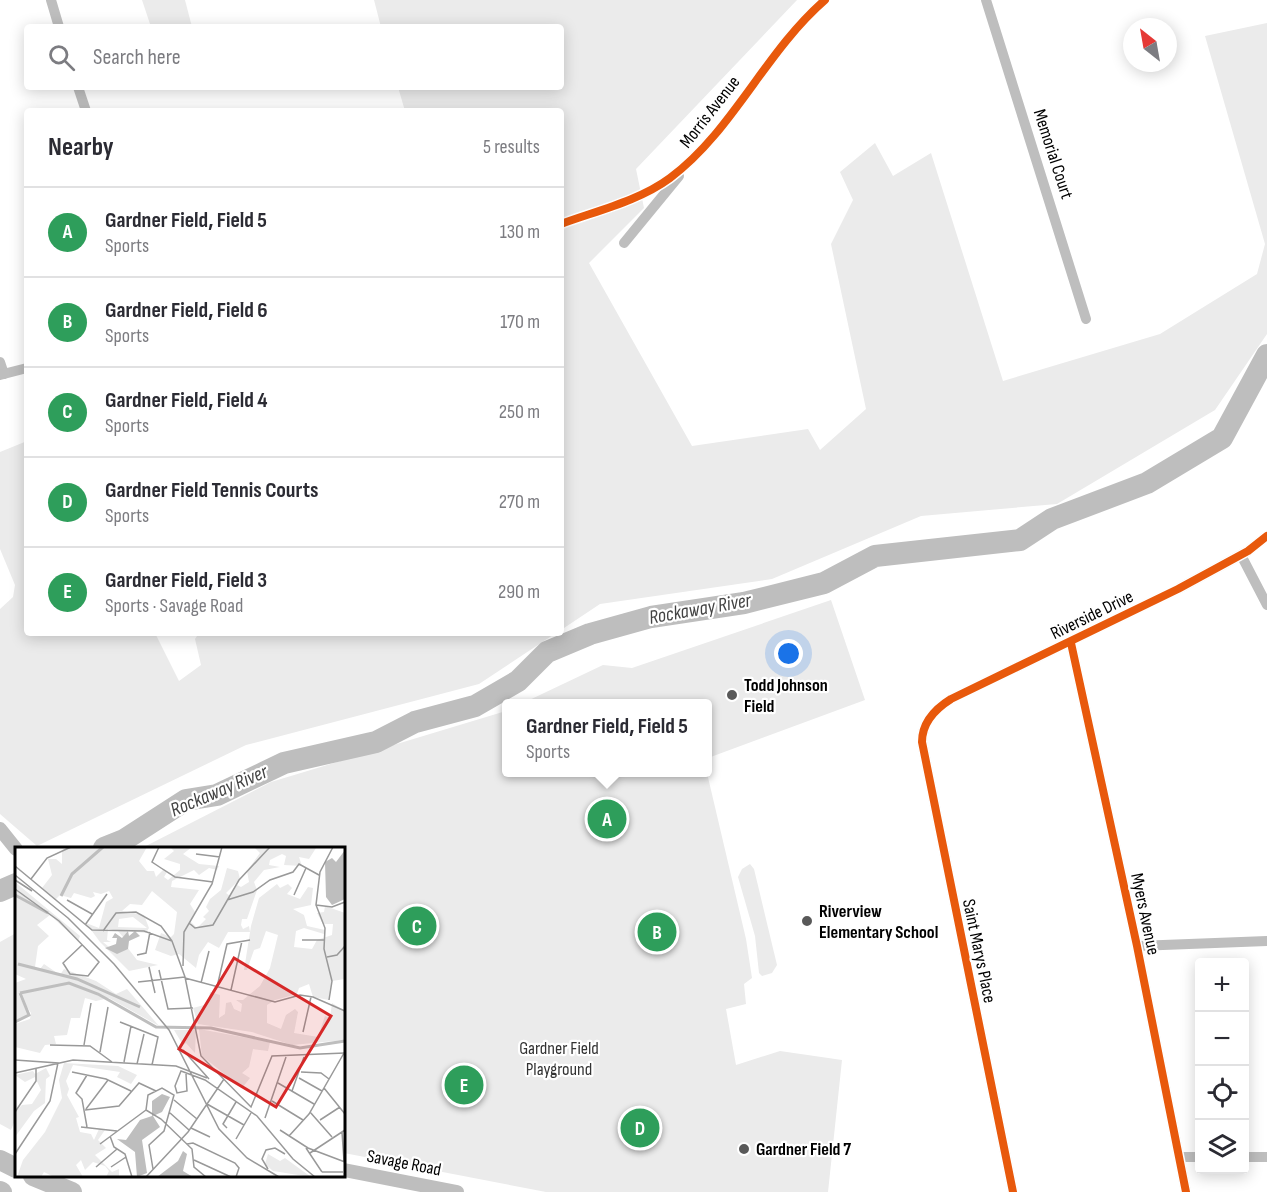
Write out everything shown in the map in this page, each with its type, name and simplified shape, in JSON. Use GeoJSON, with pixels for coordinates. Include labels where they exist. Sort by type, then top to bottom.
{"type":"FeatureCollection","features":[{"type":"Feature","properties":{"kind":"highway"},"geometry":{"type":"LineString","coordinates":[[0,1160],[15,1168]]}},
{"type":"Feature","properties":{"kind":"highway"},"geometry":{"type":"LineString","coordinates":[[35,1177],[72,1192]]}},
{"type":"Feature","properties":{"kind":"street"},"geometry":{"type":"LineString","coordinates":[[51,0],[58,24]]}},
{"type":"Feature","properties":{"kind":"street","name":"Morris Avenue"},"geometry":{"type":"LineString","coordinates":[[564,223],[646,192],[668,179],[694,158],[784,41],[825,0]]}},
{"type":"Feature","properties":{"kind":"street","name":"Memorial Court"},"geometry":{"type":"LineString","coordinates":[[986,0],[1086,319]]}},
{"type":"Feature","properties":{"kind":"street"},"geometry":{"type":"LineString","coordinates":[[79,90],[85,108]]}},
{"type":"Feature","properties":{"kind":"street"},"geometry":{"type":"LineString","coordinates":[[624,243],[694,158]]}},
{"type":"Feature","properties":{"kind":"street"},"geometry":{"type":"LineString","coordinates":[[0,362],[2,375],[24,369]]}},
{"type":"Feature","properties":{"kind":"street","name":"Riverside Drive"},"geometry":{"type":"LineString","coordinates":[[930,718],[951,699],[1071,643],[1241,555],[1267,536]]}},
{"type":"Feature","properties":{"kind":"street"},"geometry":{"type":"LineString","coordinates":[[1241,555],[1267,605]]}},
{"type":"Feature","properties":{"kind":"street","name":"Myers Avenue"},"geometry":{"type":"LineString","coordinates":[[1071,643],[1137,946],[1186,1192]]}},
{"type":"Feature","properties":{"kind":"street","name":"Saint Marys Place"},"geometry":{"type":"LineString","coordinates":[[930,718],[923,731],[922,742],[1013,1192]]}},
{"type":"Feature","properties":{"kind":"street"},"geometry":{"type":"LineString","coordinates":[[0,829],[15,848]]}},
{"type":"Feature","properties":{"kind":"street"},"geometry":{"type":"LineString","coordinates":[[1137,946],[1267,941]]}},
{"type":"Feature","properties":{"kind":"street"},"geometry":{"type":"LineString","coordinates":[[1179,1157],[1195,1157]]}},
{"type":"Feature","properties":{"kind":"street"},"geometry":{"type":"LineString","coordinates":[[1249,1157],[1267,1157]]}},
{"type":"Feature","properties":{"kind":"street","name":"Savage Road"},"geometry":{"type":"LineString","coordinates":[[345,1170],[457,1192]]}},
{"type":"Feature","properties":{"kind":"green space"},"geometry":{"type":"Polygon","coordinates":[[[142,0],[185,0],[191,24],[150,24],[142,0]]]}},
{"type":"Feature","properties":{"kind":"green space"},"geometry":{"type":"Polygon","coordinates":[[[374,0],[797,0],[636,169],[644,208],[589,263],[692,446],[808,429],[820,450],[866,409],[831,244],[853,200],[840,172],[875,143],[893,176],[931,153],[1003,381],[1160,334],[1257,274],[1265,244],[1205,36],[1267,23],[1267,334],[1215,410],[1057,504],[921,516],[772,579],[600,604],[564,628],[564,108],[404,108],[399,90],[564,90],[564,24],[380,24],[374,0]]]}},
{"type":"Feature","properties":{"kind":"green space"},"geometry":{"type":"Polygon","coordinates":[[[24,442],[24,636],[156,636],[179,681],[201,665],[195,639],[197,636],[551,636],[479,684],[246,745],[37,846],[0,814],[0,609],[13,597],[15,585],[0,549],[0,452],[24,442]]]}},
{"type":"Feature","properties":{"kind":"green space"},"geometry":{"type":"Polygon","coordinates":[[[831,600],[865,700],[712,757],[712,699],[531,699],[603,665],[632,668],[831,600]]]}},
{"type":"Feature","properties":{"kind":"green space","name":"Gardner Field Playground"},"geometry":{"type":"Polygon","coordinates":[[[502,712],[502,777],[708,777],[746,939],[752,978],[744,984],[746,1004],[726,1009],[736,1065],[780,1051],[842,1060],[828,1192],[546,1192],[345,1153],[345,847],[144,847],[271,782],[502,712]]]}},
{"type":"Feature","properties":{"kind":"green space"},"geometry":{"type":"Polygon","coordinates":[[[750,864],[754,869],[777,965],[772,973],[762,976],[759,973],[755,936],[738,877],[742,869],[750,864]]]}},
{"type":"Feature","properties":{"kind":"green space"},"geometry":{"type":"Polygon","coordinates":[[[15,934],[15,1120],[11,1130],[0,1124],[0,942],[15,934]]]}},
{"type":"Feature","properties":{"kind":"waterway","name":"Rockaway River"},"geometry":{"type":"LineString","coordinates":[[106,847],[124,840],[186,800],[217,795],[284,763],[376,742],[415,722],[475,706],[518,681],[547,652],[590,634],[651,617],[744,603],[824,583],[875,556],[1020,540],[1052,519],[1147,483],[1222,438],[1267,355]]}},
{"type":"Feature","properties":{"kind":"waterway","name":"Rockaway River"},"geometry":{"type":"LineString","coordinates":[[0,891],[15,884]]}},
{"type":"Feature","properties":{"kind":"cycle path"},"geometry":{"type":"LineString","coordinates":[[564,223],[617,205],[645,193],[670,178],[712,138],[784,43],[825,0]]}},
{"type":"Feature","properties":{"kind":"cycle path"},"geometry":{"type":"LineString","coordinates":[[1013,1192],[922,742],[924,729],[935,712],[951,699],[1178,589],[1248,551],[1267,536]]}},
{"type":"Feature","properties":{"kind":"cycle path"},"geometry":{"type":"LineString","coordinates":[[1071,643],[1137,946],[1186,1192]]}},
{"type":"Feature","properties":{"kind":"place","name":"Todd Johnson Field"},"geometry":{"type":"Point","coordinates":[732,695]}},
{"type":"Feature","properties":{"kind":"place","name":"Gardner Field, Field 5"},"geometry":{"type":"Point","coordinates":[607,819]}},
{"type":"Feature","properties":{"kind":"place","name":"Riverview Elementary School"},"geometry":{"type":"Point","coordinates":[807,921]}},
{"type":"Feature","properties":{"kind":"place","name":"Gardner Field, Field 4"},"geometry":{"type":"Point","coordinates":[417,926]}},
{"type":"Feature","properties":{"kind":"place","name":"Gardner Field, Field 6"},"geometry":{"type":"Point","coordinates":[657,932]}},
{"type":"Feature","properties":{"kind":"place","name":"Gardner Field, Field 3"},"geometry":{"type":"Point","coordinates":[464,1085]}},
{"type":"Feature","properties":{"kind":"place","name":"Gardner Field Tennis Courts"},"geometry":{"type":"Point","coordinates":[640,1128]}},
{"type":"Feature","properties":{"kind":"place","name":"Gardner Field 7"},"geometry":{"type":"Point","coordinates":[744,1149]}}]}
